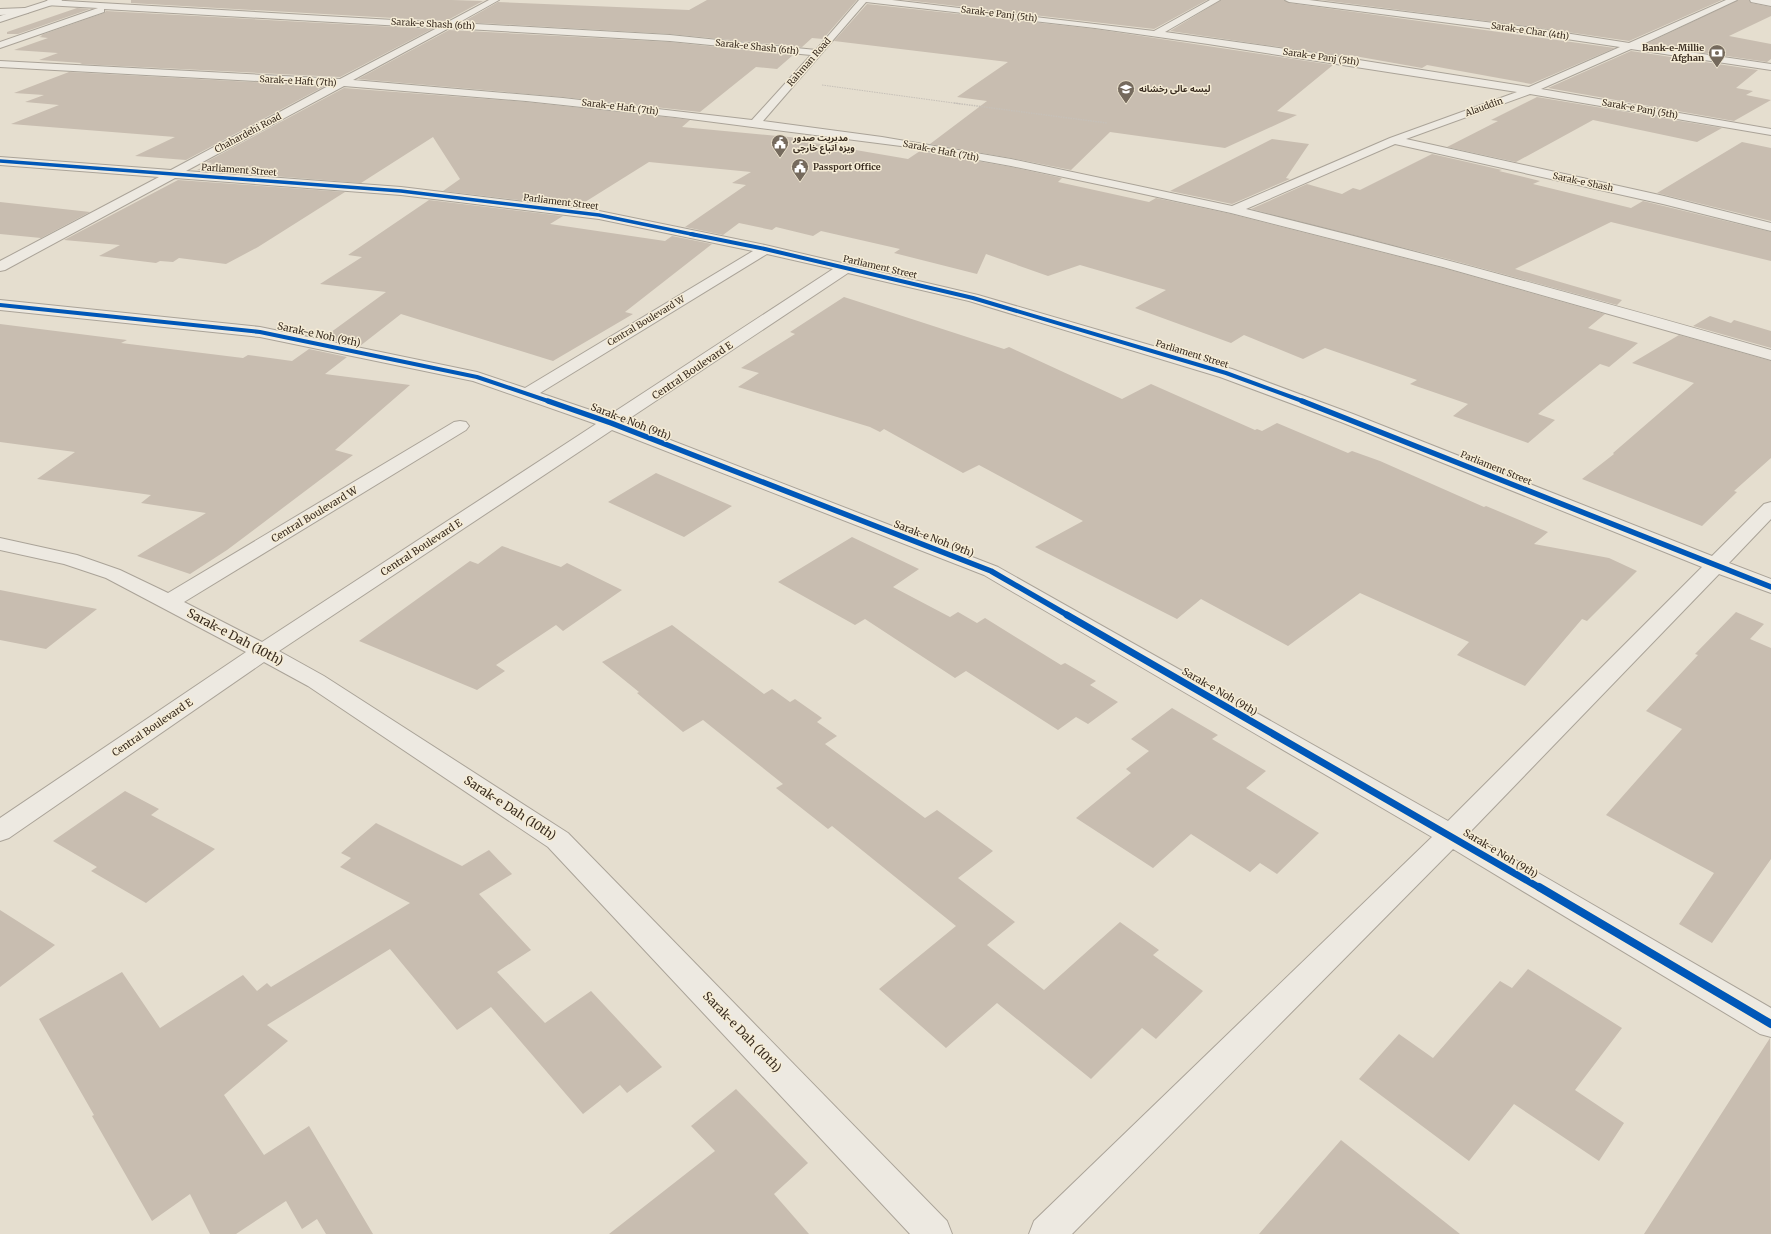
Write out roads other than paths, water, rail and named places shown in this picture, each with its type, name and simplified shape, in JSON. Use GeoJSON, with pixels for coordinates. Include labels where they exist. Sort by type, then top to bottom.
{"type":"FeatureCollection","features":[{"type":"Feature","properties":{"kind":"street"},"geometry":{"type":"LineString","coordinates":[[0,19],[58,0]]}},
{"type":"Feature","properties":{"kind":"street"},"geometry":{"type":"LineString","coordinates":[[0,45],[128,0]]}},
{"type":"Feature","properties":{"kind":"street","name":"Chahardehi Road"},"geometry":{"type":"LineString","coordinates":[[0,267],[495,0]]}},
{"type":"Feature","properties":{"kind":"street","name":"Rahman Road"},"geometry":{"type":"LineString","coordinates":[[755,124],[863,0]]}},
{"type":"Feature","properties":{"kind":"street","name":"Sarak-e Panj (5th)"},"geometry":{"type":"LineString","coordinates":[[868,0],[1037,18],[1157,34],[1531,90],[1771,132]]}},
{"type":"Feature","properties":{"kind":"street"},"geometry":{"type":"LineString","coordinates":[[1157,34],[1216,0]]}},
{"type":"Feature","properties":{"kind":"street","name":"Sarak-e Char (4th)"},"geometry":{"type":"LineString","coordinates":[[1289,0],[1526,30],[1771,67]]}},
{"type":"Feature","properties":{"kind":"street","name":"Alauddin"},"geometry":{"type":"LineString","coordinates":[[1234,210],[1394,140],[1531,90],[1733,0]]}},
{"type":"Feature","properties":{"kind":"street"},"geometry":{"type":"LineString","coordinates":[[1754,0],[1771,3]]}},
{"type":"Feature","properties":{"kind":"street","name":"Sarak-e Shash (6th)"},"geometry":{"type":"LineString","coordinates":[[48,3],[670,38],[818,53]]}},
{"type":"Feature","properties":{"kind":"street"},"geometry":{"type":"LineString","coordinates":[[0,12],[25,11]]}},
{"type":"Feature","properties":{"kind":"street","name":"Sarak-e Haft (7th)"},"geometry":{"type":"LineString","coordinates":[[0,64],[341,83],[561,100],[901,143],[1117,183],[1234,210],[1502,277],[1771,355]]}},
{"type":"Feature","properties":{"kind":"street","name":"Sarak-e Shash"},"geometry":{"type":"LineString","coordinates":[[1394,140],[1664,200],[1771,227]]}},
{"type":"Feature","properties":{"kind":"street","name":"Parliament Street"},"geometry":{"type":"LineString","coordinates":[[0,161],[401,191],[599,215],[766,249],[973,298],[1226,373],[1348,418],[1771,587]]}},
{"type":"Feature","properties":{"kind":"street","name":"Central Boulevard W"},"geometry":{"type":"LineString","coordinates":[[526,394],[766,249]]}},
{"type":"Feature","properties":{"kind":"street","name":"Central Boulevard E"},"geometry":{"type":"LineString","coordinates":[[0,831],[262,652],[845,268]]}},
{"type":"Feature","properties":{"kind":"street","name":"Sarak-e Noh (9th)"},"geometry":{"type":"LineString","coordinates":[[0,305],[260,332],[476,377],[611,423],[991,572],[1451,835],[1771,1024]]}},
{"type":"Feature","properties":{"kind":"street","name":"Central Boulevard W"},"geometry":{"type":"LineString","coordinates":[[169,602],[460,426]]}},
{"type":"Feature","properties":{"kind":"street"},"geometry":{"type":"LineString","coordinates":[[1047,1234],[1451,835],[1714,564],[1771,508]]}},
{"type":"Feature","properties":{"kind":"street","name":"Sarak-e Dah (10th)"},"geometry":{"type":"LineString","coordinates":[[0,544],[70,559],[113,574],[169,602],[316,681],[558,840],[934,1234]]}},
{"type":"Feature","properties":{"kind":"place","name":"Bank-e-Millie Afghan"},"geometry":{"type":"Point","coordinates":[1717,68]}},
{"type":"Feature","properties":{"kind":"place","name":"لیسه عالی رخشانه"},"geometry":{"type":"Point","coordinates":[1126,104]}},
{"type":"Feature","properties":{"kind":"place","name":"مدیریت صدور ویزه اتباع خارجی"},"geometry":{"type":"Point","coordinates":[780,158]}},
{"type":"Feature","properties":{"kind":"place","name":"Passport Office"},"geometry":{"type":"Point","coordinates":[800,182]}}]}
